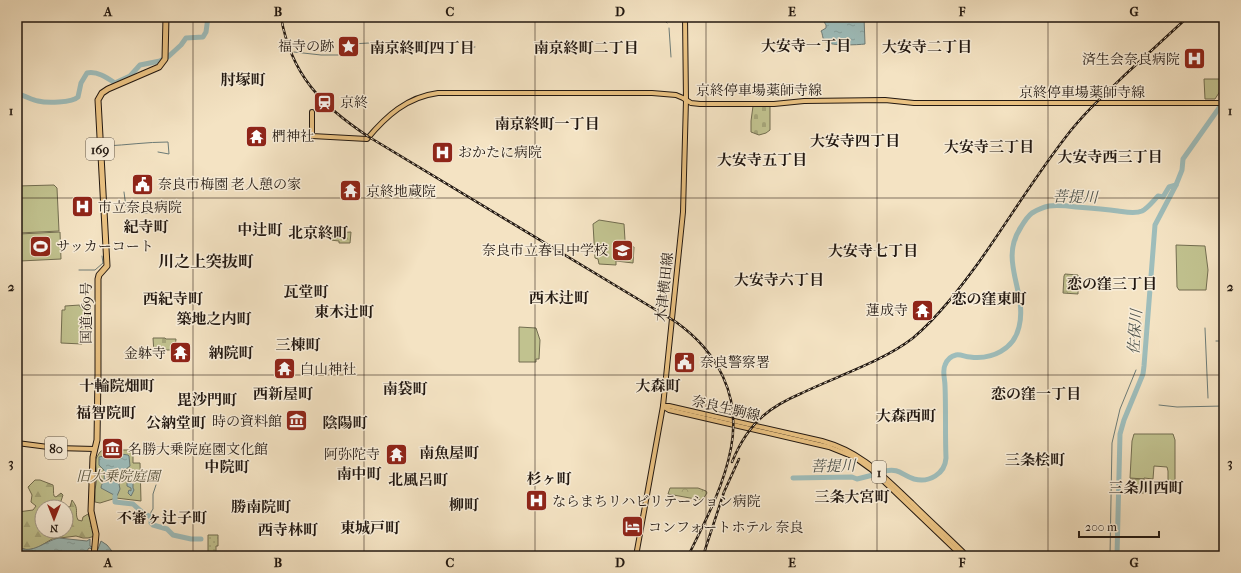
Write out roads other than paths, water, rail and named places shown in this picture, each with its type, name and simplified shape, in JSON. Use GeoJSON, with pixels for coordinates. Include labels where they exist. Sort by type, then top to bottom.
{"type":"FeatureCollection","features":[{"type":"Feature","properties":{"kind":"highway","name":"国道169号"},"geometry":{"type":"LineString","coordinates":[[94,556],[96,534],[91,511],[93,457],[97,440],[98,279],[99,275],[107,266],[98,100],[102,93],[108,89],[159,68],[165,59],[166,17]]}},
{"type":"Feature","properties":{"kind":"main road","name":"木津横田線"},"geometry":{"type":"LineString","coordinates":[[636,556],[663,406],[683,212],[686,100],[685,17]]}},
{"type":"Feature","properties":{"kind":"main road","name":"京終停車場薬師寺線"},"geometry":{"type":"LineString","coordinates":[[312,112],[312,136],[367,139],[379,125],[400,106],[417,97],[426,94],[438,93],[652,93],[676,95],[691,103],[725,104],[774,104],[804,101],[855,100],[886,100],[914,103],[1224,102]]}},
{"type":"Feature","properties":{"kind":"main road","name":"奈良生駒線"},"geometry":{"type":"LineString","coordinates":[[663,406],[669,410],[830,447],[854,457],[877,474],[962,556]]}},
{"type":"Feature","properties":{"kind":"main road","name":"奈良生駒線"},"geometry":{"type":"LineString","coordinates":[[663,406],[669,406],[822,442],[840,447],[855,454],[877,470],[967,556]]}},
{"type":"Feature","properties":{"kind":"main road","name":"80"},"geometry":{"type":"LineString","coordinates":[[17,443],[56,448],[95,449]]}},
{"type":"Feature","properties":{"kind":"water"},"geometry":{"type":"Polygon","coordinates":[[[821,17],[864,17],[865,44],[839,45],[826,42],[821,31],[826,28],[826,25],[821,17]]]}},
{"type":"Feature","properties":{"kind":"water"},"geometry":{"type":"Polygon","coordinates":[[[121,454],[129,456],[130,466],[121,473],[125,474],[129,479],[129,475],[132,473],[131,475],[133,478],[131,480],[133,481],[134,490],[131,496],[128,493],[129,490],[131,491],[131,488],[127,486],[127,480],[123,475],[121,475],[119,484],[120,489],[117,496],[101,488],[104,481],[104,470],[99,465],[99,457],[110,455],[119,457],[121,454]]]}},
{"type":"Feature","properties":{"kind":"water"},"geometry":{"type":"Polygon","coordinates":[[[68,539],[87,541],[90,539],[90,546],[98,549],[101,541],[107,545],[116,556],[99,556],[99,552],[97,550],[89,548],[87,556],[55,556],[53,552],[26,552],[17,550],[17,547],[28,549],[38,547],[54,540],[68,539]]]}},
{"type":"Feature","properties":{"kind":"waterway"},"geometry":{"type":"LineString","coordinates":[[17,94],[42,102],[59,102],[75,99],[78,97],[81,83],[87,73],[98,74],[115,83],[130,76],[140,65],[160,61],[169,56],[186,38],[203,37],[206,32],[208,17]]}},
{"type":"Feature","properties":{"kind":"waterway"},"geometry":{"type":"LineString","coordinates":[[665,17],[664,20],[667,23]]}},
{"type":"Feature","properties":{"kind":"waterway"},"geometry":{"type":"LineString","coordinates":[[669,28],[671,57]]}},
{"type":"Feature","properties":{"kind":"waterway"},"geometry":{"type":"LineString","coordinates":[[348,55],[348,47],[351,44],[387,42],[388,45],[432,53]]}},
{"type":"Feature","properties":{"kind":"waterway"},"geometry":{"type":"LineString","coordinates":[[466,48],[475,47]]}},
{"type":"Feature","properties":{"kind":"waterway"},"geometry":{"type":"LineString","coordinates":[[294,52],[338,55]]}},
{"type":"Feature","properties":{"kind":"waterway","name":"佐保川"},"geometry":{"type":"LineString","coordinates":[[1117,556],[1120,434],[1124,420],[1143,374],[1155,225],[1176,185],[1182,170],[1183,159],[1224,101]]}},
{"type":"Feature","properties":{"kind":"waterway"},"geometry":{"type":"LineString","coordinates":[[106,146],[168,142],[169,154],[158,152]]}},
{"type":"Feature","properties":{"kind":"waterway","name":"菩提川"},"geometry":{"type":"LineString","coordinates":[[885,471],[894,470],[914,479],[925,480],[935,476],[943,469],[946,458],[944,367],[949,358],[956,355],[968,357],[986,357],[994,355],[1007,347],[1016,335],[1021,314],[1012,252],[1015,240],[1022,225],[1031,214],[1049,206],[1139,212],[1146,208],[1158,196],[1163,197],[1169,187],[1176,185]]}},
{"type":"Feature","properties":{"kind":"waterway"},"geometry":{"type":"LineString","coordinates":[[124,192],[128,211],[147,213]]}},
{"type":"Feature","properties":{"kind":"waterway"},"geometry":{"type":"LineString","coordinates":[[79,270],[95,270],[103,263],[102,256]]}},
{"type":"Feature","properties":{"kind":"waterway"},"geometry":{"type":"LineString","coordinates":[[1205,328],[1208,398]]}},
{"type":"Feature","properties":{"kind":"waterway"},"geometry":{"type":"LineString","coordinates":[[1216,341],[1224,341]]}},
{"type":"Feature","properties":{"kind":"waterway"},"geometry":{"type":"LineString","coordinates":[[1110,556],[1112,443],[1120,409],[1136,370]]}},
{"type":"Feature","properties":{"kind":"waterway"},"geometry":{"type":"LineString","coordinates":[[1159,405],[1177,407],[1224,406]]}},
{"type":"Feature","properties":{"kind":"waterway","name":"菩提川"},"geometry":{"type":"LineString","coordinates":[[793,478],[852,477],[857,479],[873,475]]}},
{"type":"Feature","properties":{"kind":"waterway"},"geometry":{"type":"LineString","coordinates":[[151,517],[151,512],[153,509],[153,494],[156,485]]}},
{"type":"Feature","properties":{"kind":"waterway"},"geometry":{"type":"LineString","coordinates":[[115,496],[115,502],[133,504],[143,513],[151,517],[151,523],[153,525],[167,529],[173,535],[191,539],[201,539]]}},
{"type":"Feature","properties":{"kind":"waterway"},"geometry":{"type":"LineString","coordinates":[[1171,553],[1202,554]]}},
{"type":"Feature","properties":{"kind":"railway"},"geometry":{"type":"LineString","coordinates":[[281,17],[292,56],[301,72],[323,101],[352,125],[369,137],[676,322],[704,347],[723,377],[729,393],[733,411],[733,429],[731,448],[724,476],[713,504],[688,556]]}},
{"type":"Feature","properties":{"kind":"railway"},"geometry":{"type":"LineString","coordinates":[[732,462],[741,443],[749,431],[767,412],[781,403],[888,354],[901,347],[922,330],[948,302],[972,272],[1043,168],[1072,129],[1111,88],[1188,17]]}},
{"type":"Feature","properties":{"kind":"railway"},"geometry":{"type":"LineString","coordinates":[[703,556],[724,492],[739,459]]}},
{"type":"Feature","properties":{"kind":"place","name":"福寺の跡"},"geometry":{"type":"Point","coordinates":[349,46]}},
{"type":"Feature","properties":{"kind":"place","name":"済生会奈良病院"},"geometry":{"type":"Point","coordinates":[1195,59]}},
{"type":"Feature","properties":{"kind":"place","name":"京終"},"geometry":{"type":"Point","coordinates":[325,102]}},
{"type":"Feature","properties":{"kind":"place","name":"椚神社"},"geometry":{"type":"Point","coordinates":[256,136]}},
{"type":"Feature","properties":{"kind":"place","name":"おかたに病院"},"geometry":{"type":"Point","coordinates":[442,152]}},
{"type":"Feature","properties":{"kind":"place","name":"奈良市梅園 老人憩の家"},"geometry":{"type":"Point","coordinates":[142,184]}},
{"type":"Feature","properties":{"kind":"place","name":"京終地蔵院"},"geometry":{"type":"Point","coordinates":[350,191]}},
{"type":"Feature","properties":{"kind":"place","name":"市立奈良病院"},"geometry":{"type":"Point","coordinates":[83,207]}},
{"type":"Feature","properties":{"kind":"place","name":"サッカーコート"},"geometry":{"type":"Point","coordinates":[40,246]}},
{"type":"Feature","properties":{"kind":"place","name":"奈良市立春日中学校"},"geometry":{"type":"Point","coordinates":[623,250]}},
{"type":"Feature","properties":{"kind":"place","name":"蓮成寺"},"geometry":{"type":"Point","coordinates":[923,310]}},
{"type":"Feature","properties":{"kind":"place","name":"金躰寺"},"geometry":{"type":"Point","coordinates":[181,353]}},
{"type":"Feature","properties":{"kind":"place","name":"奈良警察署"},"geometry":{"type":"Point","coordinates":[684,362]}},
{"type":"Feature","properties":{"kind":"place","name":"白山神社"},"geometry":{"type":"Point","coordinates":[285,369]}},
{"type":"Feature","properties":{"kind":"place","name":"時の資料館"},"geometry":{"type":"Point","coordinates":[297,421]}},
{"type":"Feature","properties":{"kind":"place","name":"名勝大乗院庭園文化館"},"geometry":{"type":"Point","coordinates":[112,449]}},
{"type":"Feature","properties":{"kind":"place","name":"阿弥陀寺"},"geometry":{"type":"Point","coordinates":[396,454]}},
{"type":"Feature","properties":{"kind":"place","name":"ならまちリハビリテーション病院"},"geometry":{"type":"Point","coordinates":[536,501]}},
{"type":"Feature","properties":{"kind":"place","name":"コンフォートホテル 奈良"},"geometry":{"type":"Point","coordinates":[633,527]}},
{"type":"Feature","properties":{"kind":"district","name":"大安寺一丁目"},"geometry":{"type":"Point","coordinates":[806,46]}},
{"type":"Feature","properties":{"kind":"district","name":"大安寺二丁目"},"geometry":{"type":"Point","coordinates":[927,47]}},
{"type":"Feature","properties":{"kind":"district","name":"南京終町四丁目"},"geometry":{"type":"Point","coordinates":[422,48]}},
{"type":"Feature","properties":{"kind":"district","name":"南京終町二丁目"},"geometry":{"type":"Point","coordinates":[586,48]}},
{"type":"Feature","properties":{"kind":"district","name":"肘塚町"},"geometry":{"type":"Point","coordinates":[243,80]}},
{"type":"Feature","properties":{"kind":"district","name":"南京終町一丁目"},"geometry":{"type":"Point","coordinates":[547,124]}},
{"type":"Feature","properties":{"kind":"district","name":"大安寺四丁目"},"geometry":{"type":"Point","coordinates":[855,141]}},
{"type":"Feature","properties":{"kind":"district","name":"大安寺三丁目"},"geometry":{"type":"Point","coordinates":[989,147]}},
{"type":"Feature","properties":{"kind":"district","name":"大安寺西三丁目"},"geometry":{"type":"Point","coordinates":[1110,157]}},
{"type":"Feature","properties":{"kind":"district","name":"大安寺五丁目"},"geometry":{"type":"Point","coordinates":[762,160]}},
{"type":"Feature","properties":{"kind":"district","name":"紀寺町"},"geometry":{"type":"Point","coordinates":[146,227]}},
{"type":"Feature","properties":{"kind":"district","name":"中辻町"},"geometry":{"type":"Point","coordinates":[260,230]}},
{"type":"Feature","properties":{"kind":"district","name":"北京終町"},"geometry":{"type":"Point","coordinates":[318,233]}},
{"type":"Feature","properties":{"kind":"district","name":"大安寺七丁目"},"geometry":{"type":"Point","coordinates":[873,251]}},
{"type":"Feature","properties":{"kind":"district","name":"川之上突抜町"},"geometry":{"type":"Point","coordinates":[206,261]}},
{"type":"Feature","properties":{"kind":"district","name":"大安寺六丁目"},"geometry":{"type":"Point","coordinates":[779,280]}},
{"type":"Feature","properties":{"kind":"district","name":"恋の窪三丁目"},"geometry":{"type":"Point","coordinates":[1112,284]}},
{"type":"Feature","properties":{"kind":"district","name":"瓦堂町"},"geometry":{"type":"Point","coordinates":[306,292]}},
{"type":"Feature","properties":{"kind":"district","name":"西木辻町"},"geometry":{"type":"Point","coordinates":[559,298]}},
{"type":"Feature","properties":{"kind":"district","name":"西紀寺町"},"geometry":{"type":"Point","coordinates":[173,299]}},
{"type":"Feature","properties":{"kind":"district","name":"恋の窪東町"},"geometry":{"type":"Point","coordinates":[989,299]}},
{"type":"Feature","properties":{"kind":"district","name":"東木辻町"},"geometry":{"type":"Point","coordinates":[344,312]}},
{"type":"Feature","properties":{"kind":"district","name":"築地之内町"},"geometry":{"type":"Point","coordinates":[214,319]}},
{"type":"Feature","properties":{"kind":"district","name":"三棟町"},"geometry":{"type":"Point","coordinates":[298,345]}},
{"type":"Feature","properties":{"kind":"district","name":"納院町"},"geometry":{"type":"Point","coordinates":[231,353]}},
{"type":"Feature","properties":{"kind":"district","name":"十輪院畑町"},"geometry":{"type":"Point","coordinates":[117,386]}},
{"type":"Feature","properties":{"kind":"district","name":"大森町"},"geometry":{"type":"Point","coordinates":[658,386]}},
{"type":"Feature","properties":{"kind":"district","name":"南袋町"},"geometry":{"type":"Point","coordinates":[405,389]}},
{"type":"Feature","properties":{"kind":"district","name":"西新屋町"},"geometry":{"type":"Point","coordinates":[283,394]}},
{"type":"Feature","properties":{"kind":"district","name":"恋の窪一丁目"},"geometry":{"type":"Point","coordinates":[1036,394]}},
{"type":"Feature","properties":{"kind":"district","name":"毘沙門町"},"geometry":{"type":"Point","coordinates":[207,400]}},
{"type":"Feature","properties":{"kind":"district","name":"福智院町"},"geometry":{"type":"Point","coordinates":[106,413]}},
{"type":"Feature","properties":{"kind":"district","name":"大森西町"},"geometry":{"type":"Point","coordinates":[906,416]}},
{"type":"Feature","properties":{"kind":"district","name":"公納堂町"},"geometry":{"type":"Point","coordinates":[176,423]}},
{"type":"Feature","properties":{"kind":"district","name":"陰陽町"},"geometry":{"type":"Point","coordinates":[345,423]}},
{"type":"Feature","properties":{"kind":"district","name":"南魚屋町"},"geometry":{"type":"Point","coordinates":[449,453]}},
{"type":"Feature","properties":{"kind":"district","name":"三条桧町"},"geometry":{"type":"Point","coordinates":[1035,460]}},
{"type":"Feature","properties":{"kind":"district","name":"中院町"},"geometry":{"type":"Point","coordinates":[227,467]}},
{"type":"Feature","properties":{"kind":"district","name":"南中町"},"geometry":{"type":"Point","coordinates":[359,474]}},
{"type":"Feature","properties":{"kind":"district","name":"杉ヶ町"},"geometry":{"type":"Point","coordinates":[549,479]}},
{"type":"Feature","properties":{"kind":"district","name":"北風呂町"},"geometry":{"type":"Point","coordinates":[418,480]}},
{"type":"Feature","properties":{"kind":"district","name":"三条川西町"},"geometry":{"type":"Point","coordinates":[1146,488]}},
{"type":"Feature","properties":{"kind":"district","name":"三条大宮町"},"geometry":{"type":"Point","coordinates":[852,497]}},
{"type":"Feature","properties":{"kind":"district","name":"柳町"},"geometry":{"type":"Point","coordinates":[464,505]}},
{"type":"Feature","properties":{"kind":"district","name":"勝南院町"},"geometry":{"type":"Point","coordinates":[261,507]}},
{"type":"Feature","properties":{"kind":"district","name":"不審ヶ辻子町"},"geometry":{"type":"Point","coordinates":[162,518]}},
{"type":"Feature","properties":{"kind":"district","name":"東城戸町"},"geometry":{"type":"Point","coordinates":[370,528]}},
{"type":"Feature","properties":{"kind":"district","name":"西寺林町"},"geometry":{"type":"Point","coordinates":[288,530]}},
{"type":"Feature","properties":{"kind":"park label","name":"旧大乗院庭園"},"geometry":{"type":"Point","coordinates":[118,476]}}]}
